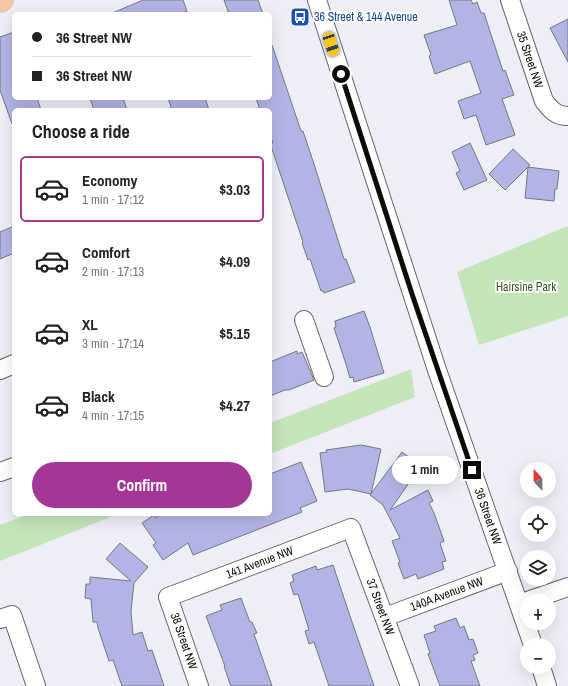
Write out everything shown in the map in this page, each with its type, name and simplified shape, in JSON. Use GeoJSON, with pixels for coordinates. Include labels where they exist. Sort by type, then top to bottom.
{"type":"FeatureCollection","features":[{"type":"Feature","properties":{"kind":"street","name":"36 Street NW"},"geometry":{"type":"LineString","coordinates":[[317,0],[435,362],[531,638]]}},
{"type":"Feature","properties":{"kind":"street","name":"35 Street NW"},"geometry":{"type":"LineString","coordinates":[[510,0],[544,101],[549,109],[563,115]]}},
{"type":"Feature","properties":{"kind":"street"},"geometry":{"type":"LineString","coordinates":[[304,320],[324,376]]}},
{"type":"Feature","properties":{"kind":"street"},"geometry":{"type":"LineString","coordinates":[[0,370],[12,365]]}},
{"type":"Feature","properties":{"kind":"street"},"geometry":{"type":"LineString","coordinates":[[0,472],[12,468]]}},
{"type":"Feature","properties":{"kind":"street","name":"141 Avenue NW"},"geometry":{"type":"LineString","coordinates":[[168,597],[351,528]]}},
{"type":"Feature","properties":{"kind":"street","name":"37 Street NW"},"geometry":{"type":"LineString","coordinates":[[351,528],[410,686]]}},
{"type":"Feature","properties":{"kind":"street","name":"140A Avenue NW"},"geometry":{"type":"LineString","coordinates":[[385,617],[508,571]]}},
{"type":"Feature","properties":{"kind":"street"},"geometry":{"type":"LineString","coordinates":[[519,604],[568,587]]}},
{"type":"Feature","properties":{"kind":"street","name":"38 Street NW"},"geometry":{"type":"LineString","coordinates":[[168,597],[200,686]]}},
{"type":"Feature","properties":{"kind":"street"},"geometry":{"type":"LineString","coordinates":[[0,619],[12,614],[36,686]]}},
{"type":"Feature","properties":{"kind":"street"},"geometry":{"type":"LineString","coordinates":[[543,674],[547,686]]}},
{"type":"Feature","properties":{"kind":"green space","name":"Hairsine Park"},"geometry":{"type":"Polygon","coordinates":[[[568,226],[568,316],[479,345],[457,272],[568,226]]]}},
{"type":"Feature","properties":{"kind":"green space"},"geometry":{"type":"Polygon","coordinates":[[[411,369],[415,397],[272,453],[272,422],[411,369]]]}},
{"type":"Feature","properties":{"kind":"green space"},"geometry":{"type":"Polygon","coordinates":[[[24,516],[113,516],[0,561],[0,525],[24,516]]]}},
{"type":"Feature","properties":{"kind":"building"},"geometry":{"type":"Polygon","coordinates":[[[143,0],[183,0],[187,11],[184,12],[115,12],[143,0]]]}},
{"type":"Feature","properties":{"kind":"building"},"geometry":{"type":"Polygon","coordinates":[[[224,0],[258,0],[262,12],[228,12],[224,0]]]}},
{"type":"Feature","properties":{"kind":"building"},"geometry":{"type":"Polygon","coordinates":[[[449,0],[471,0],[473,4],[477,2],[481,13],[484,13],[503,71],[505,70],[514,95],[502,99],[515,135],[486,145],[476,115],[464,119],[458,101],[481,93],[470,61],[435,74],[429,56],[431,55],[424,35],[457,25],[449,0]]]}},
{"type":"Feature","properties":{"kind":"building"},"geometry":{"type":"Polygon","coordinates":[[[568,19],[568,62],[550,28],[568,19]]]}},
{"type":"Feature","properties":{"kind":"building"},"geometry":{"type":"Polygon","coordinates":[[[12,33],[12,100],[38,100],[40,108],[12,108],[12,124],[0,90],[0,37],[12,33]]]}},
{"type":"Feature","properties":{"kind":"building"},"geometry":{"type":"Polygon","coordinates":[[[272,45],[300,128],[302,132],[303,131],[344,259],[346,259],[355,282],[324,293],[321,291],[310,259],[308,260],[302,243],[303,242],[272,149],[272,108],[259,108],[257,100],[272,100],[272,45]]]}},
{"type":"Feature","properties":{"kind":"building"},"geometry":{"type":"Polygon","coordinates":[[[91,100],[124,100],[126,108],[93,108],[91,100]]]}},
{"type":"Feature","properties":{"kind":"building"},"geometry":{"type":"Polygon","coordinates":[[[169,100],[206,100],[208,108],[171,108],[169,100]]]}},
{"type":"Feature","properties":{"kind":"building"},"geometry":{"type":"Polygon","coordinates":[[[470,143],[487,180],[464,190],[456,173],[460,171],[452,152],[470,143]]]}},
{"type":"Feature","properties":{"kind":"building"},"geometry":{"type":"Polygon","coordinates":[[[513,149],[530,165],[505,190],[489,174],[513,149]]]}},
{"type":"Feature","properties":{"kind":"building"},"geometry":{"type":"Polygon","coordinates":[[[528,167],[559,171],[554,201],[525,198],[528,167]]]}},
{"type":"Feature","properties":{"kind":"building"},"geometry":{"type":"Polygon","coordinates":[[[12,227],[12,254],[0,259],[0,232],[12,227]]]}},
{"type":"Feature","properties":{"kind":"building"},"geometry":{"type":"Polygon","coordinates":[[[364,311],[384,373],[354,382],[353,377],[350,378],[334,328],[336,327],[335,321],[364,311]]]}},
{"type":"Feature","properties":{"kind":"building"},"geometry":{"type":"Polygon","coordinates":[[[297,351],[297,354],[302,352],[314,380],[272,395],[272,361],[297,351]]]}},
{"type":"Feature","properties":{"kind":"building"},"geometry":{"type":"Polygon","coordinates":[[[361,445],[381,449],[371,494],[348,489],[325,492],[320,453],[327,452],[326,450],[361,445]]]}},
{"type":"Feature","properties":{"kind":"building"},"geometry":{"type":"Polygon","coordinates":[[[402,452],[421,466],[390,510],[428,490],[433,501],[429,503],[444,541],[440,543],[446,561],[442,562],[444,569],[418,579],[416,574],[404,579],[398,563],[400,562],[392,541],[400,538],[383,505],[370,495],[402,452]]]}},
{"type":"Feature","properties":{"kind":"building"},"geometry":{"type":"Polygon","coordinates":[[[301,462],[317,501],[300,508],[302,512],[193,555],[188,543],[163,560],[153,545],[156,543],[142,523],[152,516],[156,518],[159,516],[272,516],[272,473],[301,462]]]}},
{"type":"Feature","properties":{"kind":"building"},"geometry":{"type":"Polygon","coordinates":[[[120,543],[148,567],[134,583],[131,611],[133,635],[142,632],[148,651],[152,650],[164,686],[122,686],[113,660],[109,661],[97,622],[93,622],[91,599],[85,598],[86,584],[90,584],[90,577],[131,581],[106,559],[120,543]]]}},
{"type":"Feature","properties":{"kind":"building"},"geometry":{"type":"Polygon","coordinates":[[[333,565],[374,686],[329,686],[314,642],[309,644],[305,631],[309,630],[298,594],[294,595],[290,583],[294,581],[292,575],[316,566],[317,570],[333,565]]]}},
{"type":"Feature","properties":{"kind":"building"},"geometry":{"type":"Polygon","coordinates":[[[241,598],[250,622],[252,622],[257,633],[254,634],[272,686],[231,686],[206,616],[222,610],[220,605],[241,598]]]}},
{"type":"Feature","properties":{"kind":"building"},"geometry":{"type":"Polygon","coordinates":[[[456,618],[460,628],[464,626],[469,640],[473,639],[478,653],[473,655],[475,660],[471,661],[480,686],[440,686],[428,654],[430,653],[424,635],[436,631],[434,626],[456,618]]]}},
{"type":"Feature","properties":{"kind":"place","name":"36 Street & 144 Avenue"},"geometry":{"type":"Point","coordinates":[300,17]}},
{"type":"Feature","properties":{"kind":"route"},"geometry":{"type":"LineString","coordinates":[[341,74],[412,294],[472,470]]}}]}
